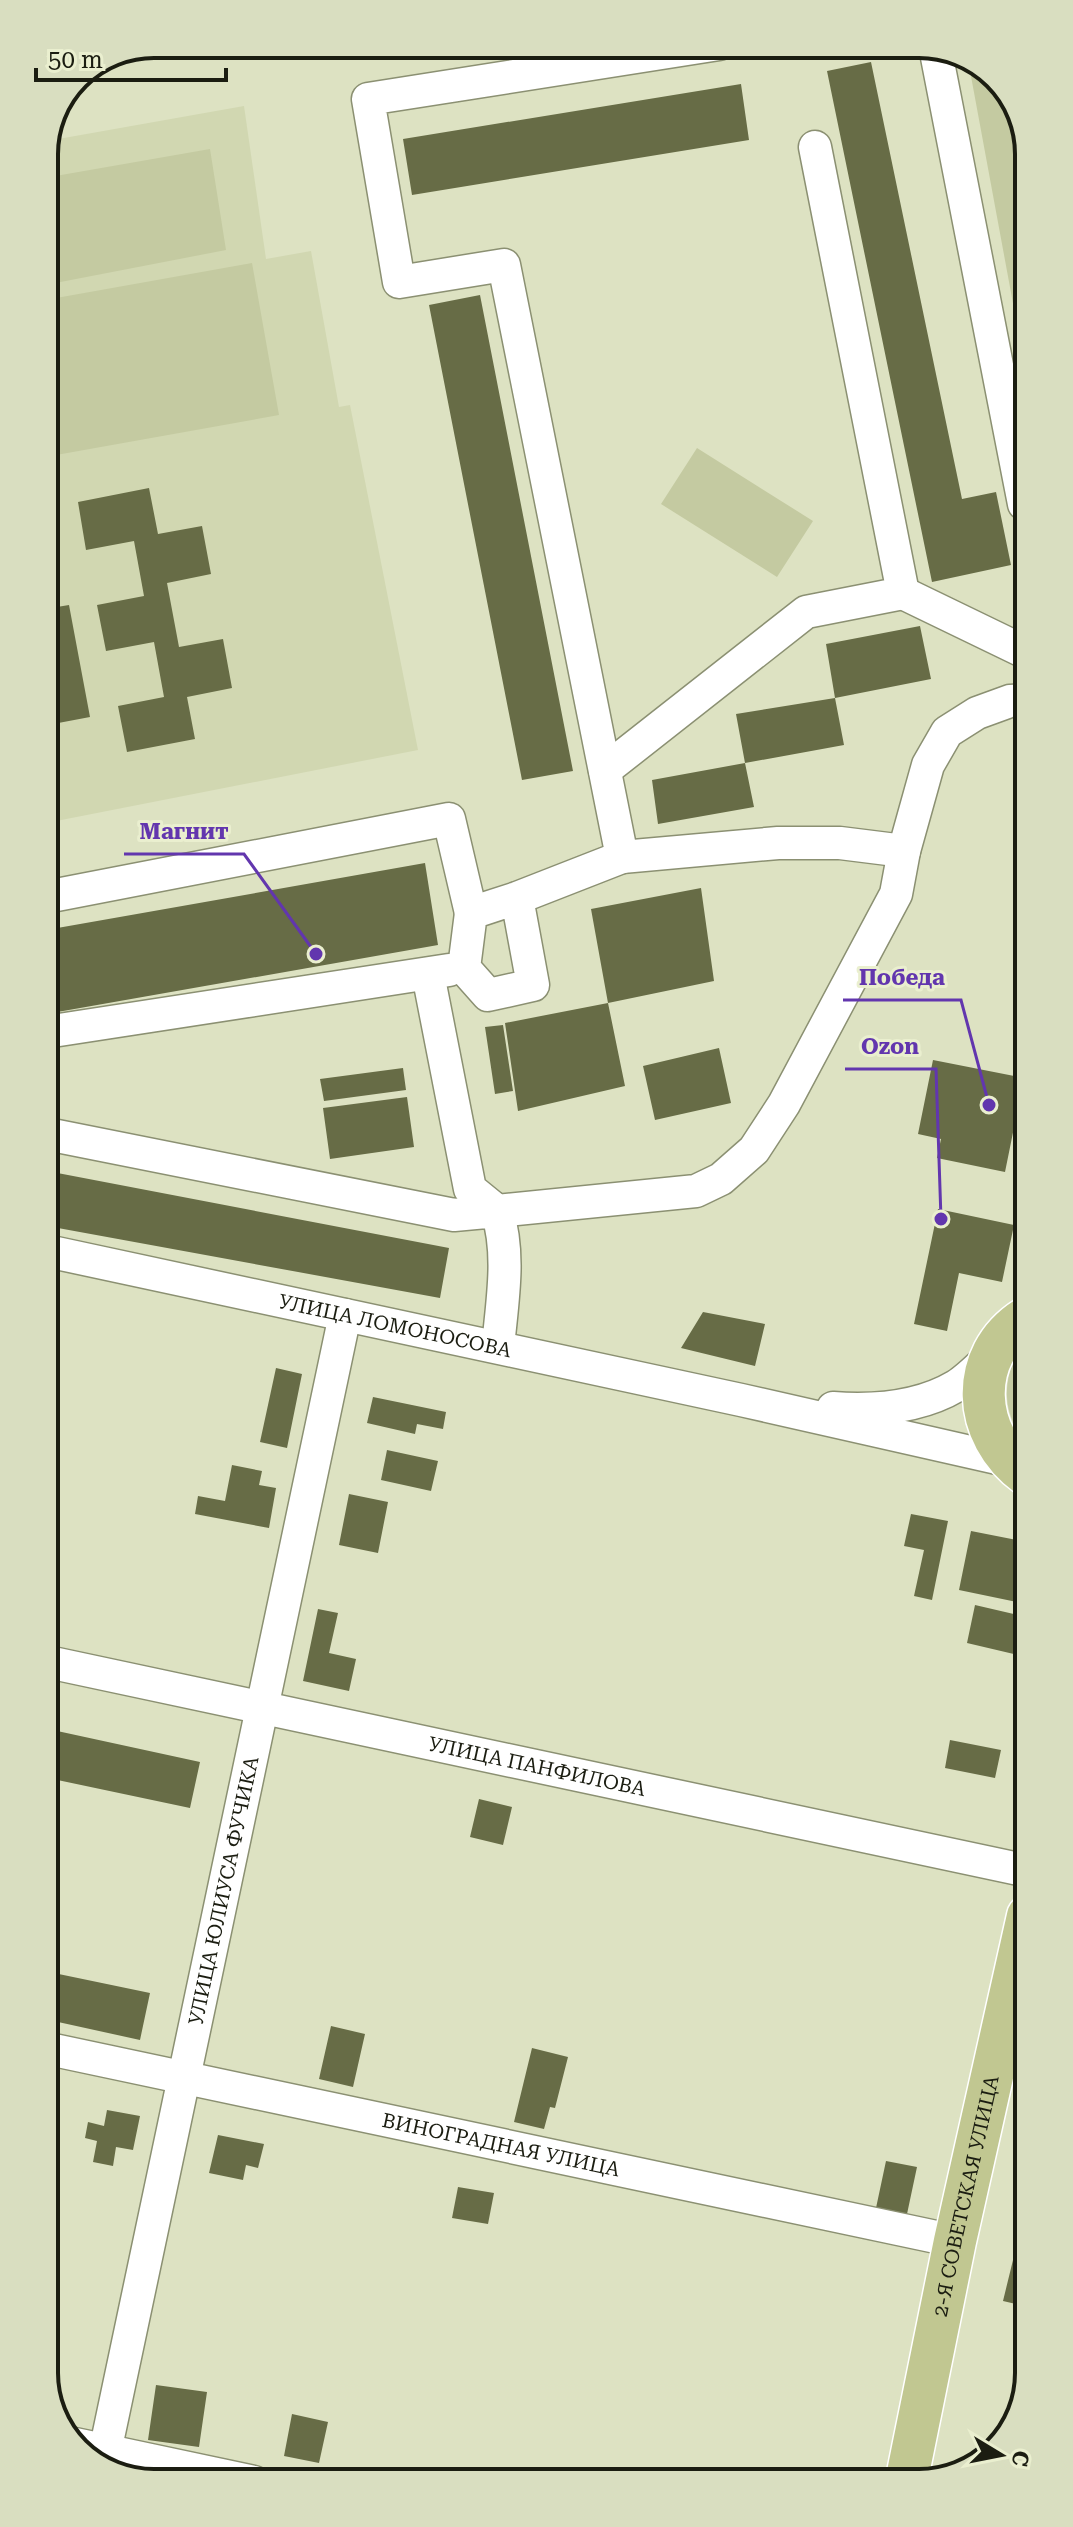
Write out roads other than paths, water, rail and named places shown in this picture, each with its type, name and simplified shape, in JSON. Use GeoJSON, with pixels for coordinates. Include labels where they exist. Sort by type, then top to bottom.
{"type":"FeatureCollection","features":[{"type":"Feature","properties":{"kind":"main road"},"geometry":{"type":"LineString","coordinates":[[1015,1324],[984,1384],[984,1403],[994,1440],[1015,1464]]}},
{"type":"Feature","properties":{"kind":"main road","name":"2-Я СОВЕТСКАЯ УЛИЦА"},"geometry":{"type":"LineString","coordinates":[[909,2469],[955,2241],[1015,1974]]}},
{"type":"Feature","properties":{"kind":"street"},"geometry":{"type":"LineString","coordinates":[[622,857],[504,265],[399,282],[368,99],[630,58]]}},
{"type":"Feature","properties":{"kind":"street"},"geometry":{"type":"LineString","coordinates":[[938,60],[1015,458]]}},
{"type":"Feature","properties":{"kind":"street"},"geometry":{"type":"LineString","coordinates":[[815,147],[903,593]]}},
{"type":"Feature","properties":{"kind":"street"},"geometry":{"type":"LineString","coordinates":[[605,770],[806,612],[903,593],[1015,647]]}},
{"type":"Feature","properties":{"kind":"street"},"geometry":{"type":"LineString","coordinates":[[58,1136],[454,1215],[696,1191],[721,1179],[754,1150],[784,1104],[896,894],[904,851],[928,765],[947,732],[977,713],[1015,701]]}},
{"type":"Feature","properties":{"kind":"street"},"geometry":{"type":"LineString","coordinates":[[58,895],[449,819],[471,913],[464,968],[488,995],[533,985],[517,898]]}},
{"type":"Feature","properties":{"kind":"street"},"geometry":{"type":"LineString","coordinates":[[471,913],[622,857],[778,843],[840,843],[904,851]]}},
{"type":"Feature","properties":{"kind":"street"},"geometry":{"type":"LineString","coordinates":[[58,1030],[464,968]]}},
{"type":"Feature","properties":{"kind":"street"},"geometry":{"type":"LineString","coordinates":[[428,974],[470,1189],[497,1211],[502,1227],[505,1266],[498,1347]]}},
{"type":"Feature","properties":{"kind":"street","name":"УЛИЦА ЛОМОНОСОВА"},"geometry":{"type":"LineString","coordinates":[[58,1253],[741,1400],[1015,1467]]}},
{"type":"Feature","properties":{"kind":"street","name":"УЛИЦА ЮЛИУСА ФУЧИКА"},"geometry":{"type":"LineString","coordinates":[[95,2449],[184,2077],[345,1315]]}},
{"type":"Feature","properties":{"kind":"street","name":"УЛИЦА ЛОМОНОСОВА"},"geometry":{"type":"LineString","coordinates":[[741,1400],[847,1409],[901,1406],[927,1400],[958,1385],[1015,1324]]}},
{"type":"Feature","properties":{"kind":"street","name":"УЛИЦА ПАНФИЛОВА"},"geometry":{"type":"LineString","coordinates":[[58,1664],[1015,1868]]}},
{"type":"Feature","properties":{"kind":"street","name":"ВИНОГРАДНАЯ УЛИЦА"},"geometry":{"type":"LineString","coordinates":[[58,2051],[955,2241]]}},
{"type":"Feature","properties":{"kind":"street"},"geometry":{"type":"LineString","coordinates":[[104,2455],[182,2469]]}},
{"type":"Feature","properties":{"kind":"place","name":"Магнит"},"geometry":{"type":"Point","coordinates":[316,954]}},
{"type":"Feature","properties":{"kind":"place","name":"Победа"},"geometry":{"type":"Point","coordinates":[989,1105]}},
{"type":"Feature","properties":{"kind":"place","name":"Ozon"},"geometry":{"type":"Point","coordinates":[941,1219]}}]}
